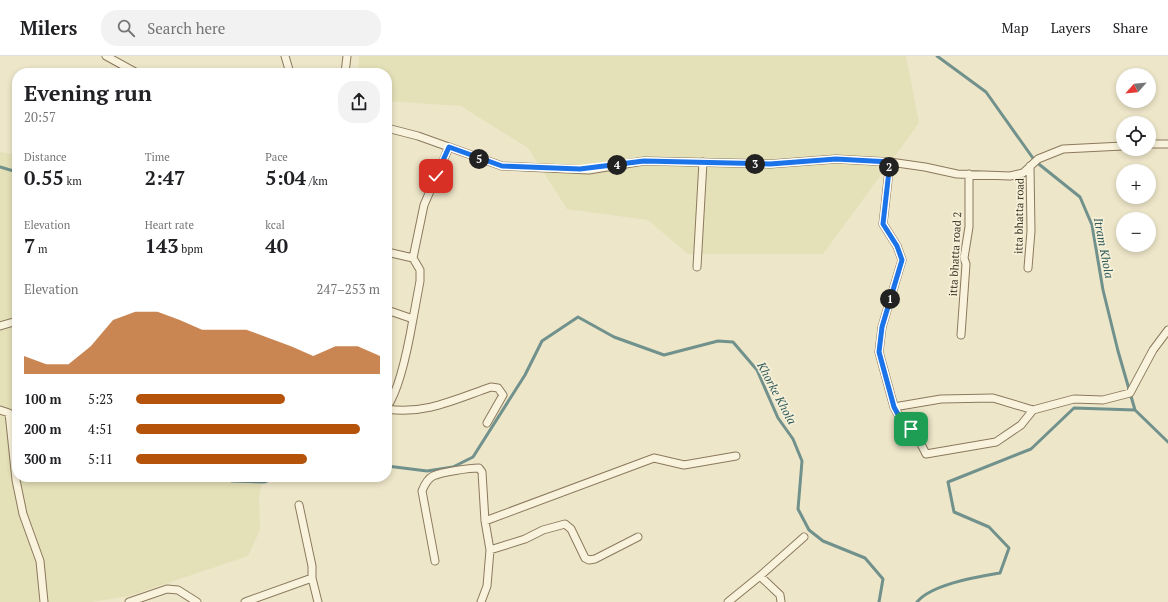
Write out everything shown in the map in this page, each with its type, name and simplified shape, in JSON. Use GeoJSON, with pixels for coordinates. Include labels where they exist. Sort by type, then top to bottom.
{"type":"FeatureCollection","features":[{"type":"Feature","properties":{"kind":"street"},"geometry":{"type":"LineString","coordinates":[[106,56],[128,68]]}},
{"type":"Feature","properties":{"kind":"street"},"geometry":{"type":"LineString","coordinates":[[285,56],[289,68]]}},
{"type":"Feature","properties":{"kind":"street"},"geometry":{"type":"LineString","coordinates":[[346,68],[347,56]]}},
{"type":"Feature","properties":{"kind":"street"},"geometry":{"type":"LineString","coordinates":[[392,130],[449,147],[502,166],[589,170],[644,161],[770,164],[836,159],[890,162],[925,167],[957,174],[1018,175],[1023,173],[1038,159],[1063,149],[1116,146]]}},
{"type":"Feature","properties":{"kind":"street"},"geometry":{"type":"LineString","coordinates":[[1156,144],[1168,144]]}},
{"type":"Feature","properties":{"kind":"street"},"geometry":{"type":"LineString","coordinates":[[392,398],[413,319],[420,280],[420,270],[413,258],[424,206],[449,147]]}},
{"type":"Feature","properties":{"kind":"street"},"geometry":{"type":"LineString","coordinates":[[697,267],[703,162]]}},
{"type":"Feature","properties":{"kind":"street"},"geometry":{"type":"LineString","coordinates":[[890,162],[883,224],[897,246],[902,260],[882,327],[879,352],[894,407],[900,418],[917,436],[926,454],[996,442],[1021,425],[1033,410]]}},
{"type":"Feature","properties":{"kind":"street","name":"itta bhatta road"},"geometry":{"type":"LineString","coordinates":[[1028,268],[1031,231],[1030,166]]}},
{"type":"Feature","properties":{"kind":"street","name":"itta bhatta road 2"},"geometry":{"type":"LineString","coordinates":[[962,336],[966,264],[964,258],[969,227],[969,174]]}},
{"type":"Feature","properties":{"kind":"street"},"geometry":{"type":"LineString","coordinates":[[392,253],[413,258]]}},
{"type":"Feature","properties":{"kind":"street"},"geometry":{"type":"LineString","coordinates":[[392,312],[413,319]]}},
{"type":"Feature","properties":{"kind":"street"},"geometry":{"type":"LineString","coordinates":[[0,326],[12,323]]}},
{"type":"Feature","properties":{"kind":"street"},"geometry":{"type":"LineString","coordinates":[[894,407],[941,399],[993,398],[1033,410],[1074,399],[1103,400],[1130,393],[1153,350],[1168,330]]}},
{"type":"Feature","properties":{"kind":"street"},"geometry":{"type":"LineString","coordinates":[[392,409],[416,411],[433,408],[491,387],[498,388],[503,395],[487,423]]}},
{"type":"Feature","properties":{"kind":"street"},"geometry":{"type":"LineString","coordinates":[[0,410],[9,413],[12,442]]}},
{"type":"Feature","properties":{"kind":"street"},"geometry":{"type":"LineString","coordinates":[[485,521],[654,458],[684,465],[736,456]]}},
{"type":"Feature","properties":{"kind":"street"},"geometry":{"type":"LineString","coordinates":[[435,561],[422,491],[432,476],[468,468],[479,468],[482,472],[485,521],[490,550],[487,586],[481,602]]}},
{"type":"Feature","properties":{"kind":"street"},"geometry":{"type":"LineString","coordinates":[[16,482],[23,514],[40,561],[44,602]]}},
{"type":"Feature","properties":{"kind":"street"},"geometry":{"type":"LineString","coordinates":[[299,505],[312,566],[312,578],[318,602]]}},
{"type":"Feature","properties":{"kind":"street"},"geometry":{"type":"LineString","coordinates":[[490,550],[525,539],[543,530],[565,524],[571,528],[585,558],[589,560],[595,559],[638,537]]}},
{"type":"Feature","properties":{"kind":"street"},"geometry":{"type":"LineString","coordinates":[[728,602],[804,537]]}},
{"type":"Feature","properties":{"kind":"street"},"geometry":{"type":"LineString","coordinates":[[760,576],[780,595],[781,602]]}},
{"type":"Feature","properties":{"kind":"street"},"geometry":{"type":"LineString","coordinates":[[245,602],[312,578]]}},
{"type":"Feature","properties":{"kind":"street"},"geometry":{"type":"LineString","coordinates":[[129,602],[167,589],[178,590],[197,602]]}},
{"type":"Feature","properties":{"kind":"shaded area"},"geometry":{"type":"Polygon","coordinates":[[[359,56],[906,56],[919,123],[823,254],[688,254],[648,220],[567,209],[528,148],[461,106],[392,101],[392,68],[358,68],[359,56]]]}},
{"type":"Feature","properties":{"kind":"shaded area"},"geometry":{"type":"Polygon","coordinates":[[[0,152],[12,154],[12,482],[262,482],[259,497],[260,530],[248,556],[129,596],[91,602],[0,602],[0,152]]]}},
{"type":"Feature","properties":{"kind":"waterway","name":"Itram Khola"},"geometry":{"type":"LineString","coordinates":[[937,56],[986,92],[1035,161],[1080,197],[1092,225],[1103,290],[1118,351],[1135,410],[1168,442]]}},
{"type":"Feature","properties":{"kind":"waterway","name":"Khorke Khola"},"geometry":{"type":"LineString","coordinates":[[0,167],[12,171]]}},
{"type":"Feature","properties":{"kind":"waterway","name":"Khorke Khola"},"geometry":{"type":"LineString","coordinates":[[392,467],[427,471],[453,467],[473,457],[525,375],[542,341],[578,317],[614,337],[664,355],[718,341],[733,342],[757,370],[778,418],[793,439],[802,461],[798,509],[809,530],[823,541],[865,558],[883,579],[879,602]]}},
{"type":"Feature","properties":{"kind":"waterway","name":"Khorke Khola"},"geometry":{"type":"LineString","coordinates":[[917,602],[933,590],[944,586],[968,579],[1000,573],[1009,548],[989,527],[954,512],[948,482],[1031,449],[1074,408],[1135,410]]}},
{"type":"Feature","properties":{"kind":"route"},"geometry":{"type":"LineString","coordinates":[[436,176],[449,147],[502,166],[589,170],[644,161],[770,164],[836,159],[890,162],[883,224],[897,246],[902,260],[882,327],[879,352],[882,368],[894,407],[900,418],[911,429]]}}]}
